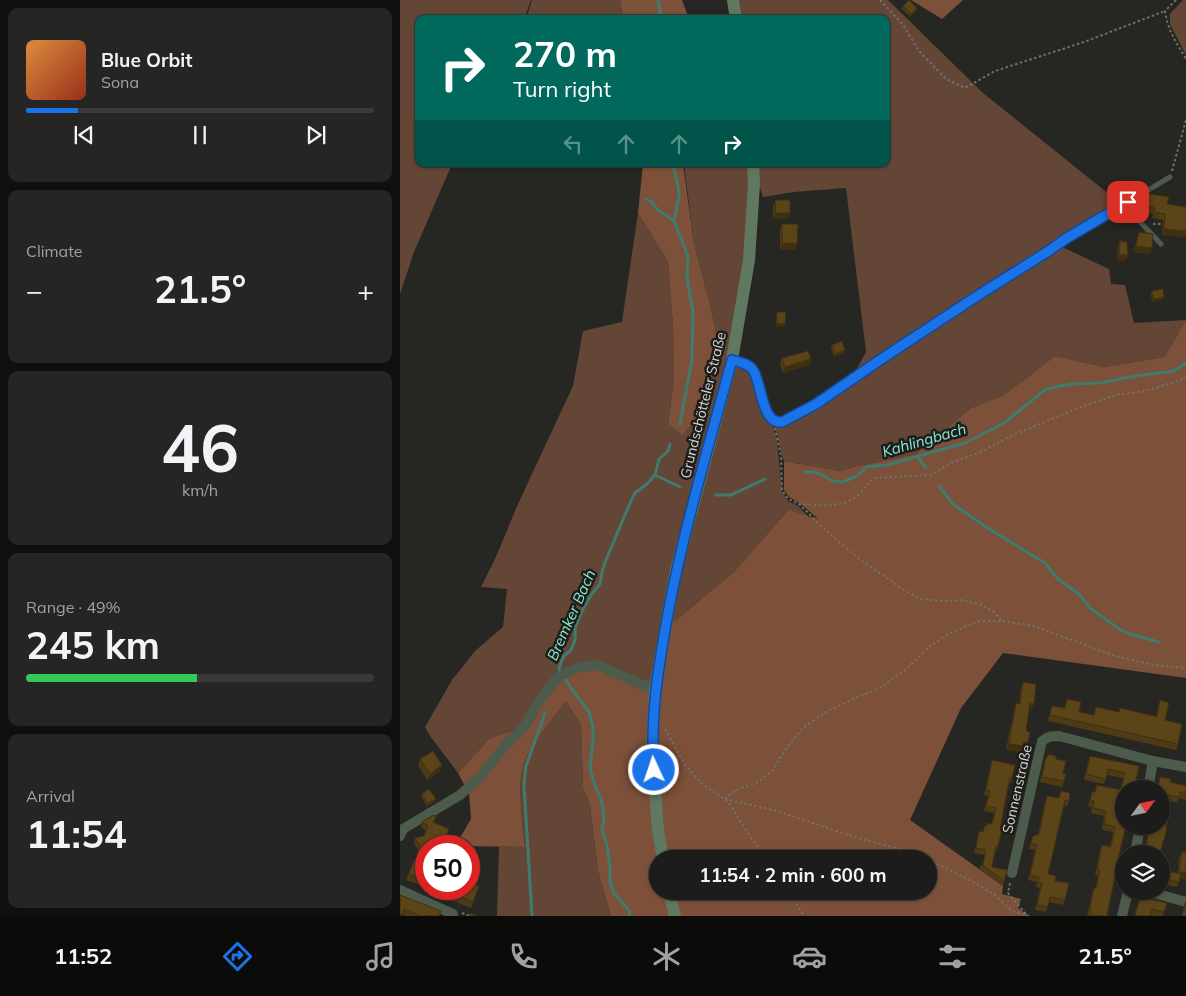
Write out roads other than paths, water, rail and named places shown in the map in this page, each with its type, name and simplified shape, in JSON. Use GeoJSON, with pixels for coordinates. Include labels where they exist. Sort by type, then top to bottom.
{"type":"FeatureCollection","features":[{"type":"Feature","properties":{"kind":"main road"},"geometry":{"type":"LineString","coordinates":[[733,0],[735,15]]}},
{"type":"Feature","properties":{"kind":"main road","name":"Grundschötteler Straße"},"geometry":{"type":"LineString","coordinates":[[661,850],[658,830],[652,750],[655,690],[676,570],[732,360],[749,260],[754,184],[753,167]]}},
{"type":"Feature","properties":{"kind":"main road"},"geometry":{"type":"LineString","coordinates":[[671,900],[675,916]]}},
{"type":"Feature","properties":{"kind":"street"},"geometry":{"type":"LineString","coordinates":[[401,833],[460,795],[480,777],[508,742],[524,727],[544,694],[558,678],[568,672],[580,666],[597,665],[655,690]]}},
{"type":"Feature","properties":{"kind":"street","name":"Sonnenstraße"},"geometry":{"type":"LineString","coordinates":[[1012,873],[1042,741],[1046,738],[1059,736],[1153,761],[1186,767]]}},
{"type":"Feature","properties":{"kind":"street"},"geometry":{"type":"LineString","coordinates":[[1150,780],[1153,761]]}},
{"type":"Feature","properties":{"kind":"street"},"geometry":{"type":"LineString","coordinates":[[400,890],[453,914],[452,916]]}},
{"type":"Feature","properties":{"kind":"street"},"geometry":{"type":"LineString","coordinates":[[1170,897],[1186,902]]}},
{"type":"Feature","properties":{"kind":"street"},"geometry":{"type":"LineString","coordinates":[[1122,916],[1126,900]]}},
{"type":"Feature","properties":{"kind":"lane"},"geometry":{"type":"LineString","coordinates":[[732,360],[744,363],[754,371],[767,413],[773,421],[782,422],[816,404],[1067,238],[1170,177]]}},
{"type":"Feature","properties":{"kind":"lane"},"geometry":{"type":"LineString","coordinates":[[1124,205],[1161,244]]}},
{"type":"Feature","properties":{"kind":"waterway","name":"Bremker Bach"},"geometry":{"type":"LineString","coordinates":[[658,0],[660,15]]}},
{"type":"Feature","properties":{"kind":"waterway","name":"Bremker Bach"},"geometry":{"type":"LineString","coordinates":[[674,167],[679,196],[674,221],[688,256],[687,278],[693,312],[692,359],[680,424]]}},
{"type":"Feature","properties":{"kind":"waterway"},"geometry":{"type":"LineString","coordinates":[[646,199],[674,221]]}},
{"type":"Feature","properties":{"kind":"waterway","name":"Kahlingbach"},"geometry":{"type":"LineString","coordinates":[[805,472],[816,472],[833,481],[843,482],[857,476],[867,467],[887,465],[965,443],[1004,423],[1046,389],[1071,384],[1100,383],[1174,371],[1186,363]]}},
{"type":"Feature","properties":{"kind":"waterway","name":"Bremker Bach"},"geometry":{"type":"LineString","coordinates":[[629,916],[630,912],[614,893],[610,882],[607,845],[602,830],[604,820],[603,808],[590,768],[593,727],[589,712],[559,669],[564,656],[571,650],[575,640],[575,628],[583,609],[600,584],[606,560],[630,503],[635,493],[655,475],[659,459],[668,451],[670,444]]}},
{"type":"Feature","properties":{"kind":"waterway"},"geometry":{"type":"LineString","coordinates":[[918,457],[926,468]]}},
{"type":"Feature","properties":{"kind":"waterway"},"geometry":{"type":"LineString","coordinates":[[655,475],[680,487]]}},
{"type":"Feature","properties":{"kind":"waterway"},"geometry":{"type":"LineString","coordinates":[[716,495],[731,495],[765,479]]}},
{"type":"Feature","properties":{"kind":"waterway"},"geometry":{"type":"LineString","coordinates":[[939,486],[953,504],[986,527],[1045,563],[1059,580],[1079,594],[1090,608],[1119,629],[1159,642]]}},
{"type":"Feature","properties":{"kind":"waterway"},"geometry":{"type":"LineString","coordinates":[[532,916],[524,785],[526,766],[545,713]]}}]}
